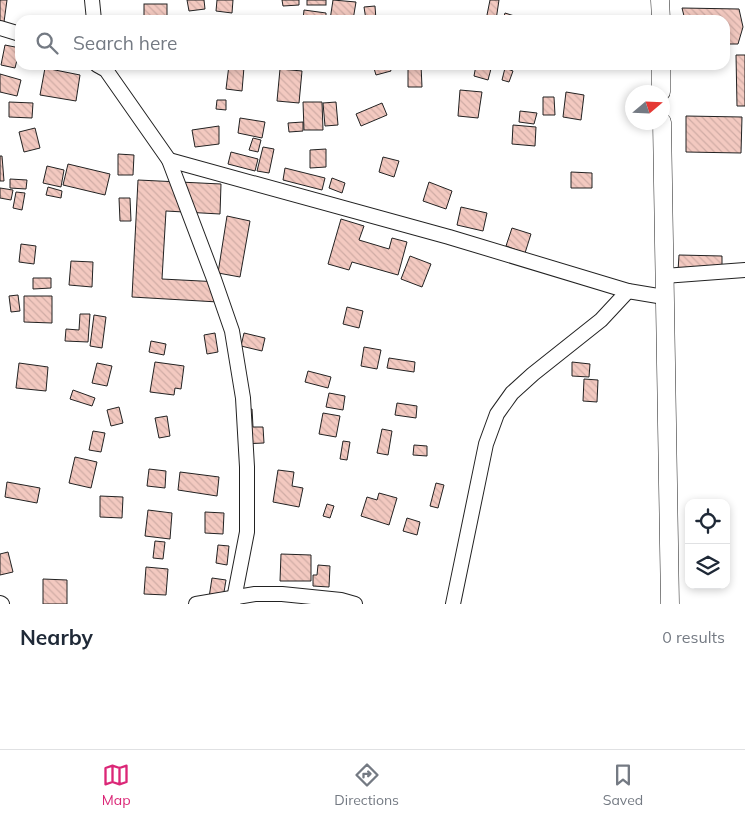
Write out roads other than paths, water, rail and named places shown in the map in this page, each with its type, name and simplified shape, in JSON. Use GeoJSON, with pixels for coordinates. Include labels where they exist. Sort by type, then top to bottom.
{"type":"FeatureCollection","features":[{"type":"Feature","properties":{"kind":"street"},"geometry":{"type":"LineString","coordinates":[[92,0],[94,15]]}},
{"type":"Feature","properties":{"kind":"street"},"geometry":{"type":"LineString","coordinates":[[660,0],[660,15]]}},
{"type":"Feature","properties":{"kind":"street"},"geometry":{"type":"LineString","coordinates":[[0,28],[15,32]]}},
{"type":"Feature","properties":{"kind":"street"},"geometry":{"type":"LineString","coordinates":[[105,70],[169,160],[232,331],[242,398],[247,467],[247,532],[233,601]]}},
{"type":"Feature","properties":{"kind":"street"},"geometry":{"type":"LineString","coordinates":[[661,70],[662,85]]}},
{"type":"Feature","properties":{"kind":"street"},"geometry":{"type":"LineString","coordinates":[[662,130],[670,604]]}},
{"type":"Feature","properties":{"kind":"street"},"geometry":{"type":"LineString","coordinates":[[169,160],[440,234],[628,291],[664,297]]}},
{"type":"Feature","properties":{"kind":"street"},"geometry":{"type":"LineString","coordinates":[[664,276],[745,270]]}},
{"type":"Feature","properties":{"kind":"street"},"geometry":{"type":"LineString","coordinates":[[453,604],[486,444],[498,414],[512,393],[601,320],[628,291]]}},
{"type":"Feature","properties":{"kind":"street"},"geometry":{"type":"LineString","coordinates":[[196,604],[233,601],[255,594],[282,594],[341,600],[355,604]]}}]}
